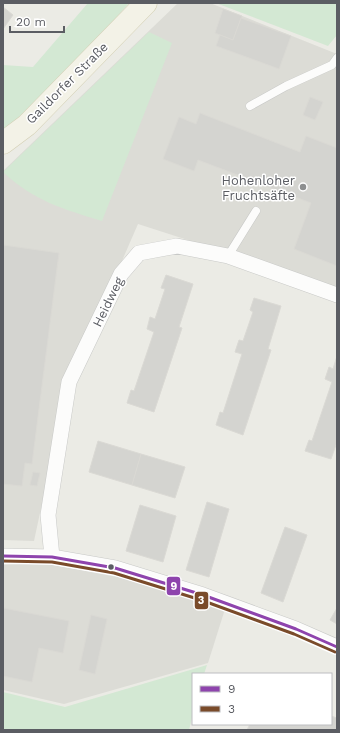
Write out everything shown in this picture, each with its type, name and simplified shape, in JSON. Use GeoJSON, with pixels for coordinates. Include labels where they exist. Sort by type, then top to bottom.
{"type":"FeatureCollection","features":[{"type":"Feature","properties":{"kind":"main road","name":"Gaildorfer Straße"},"geometry":{"type":"LineString","coordinates":[[3,143],[27,125],[146,3]]}},
{"type":"Feature","properties":{"kind":"street","name":"Heidweg"},"geometry":{"type":"LineString","coordinates":[[52,557],[48,515],[69,382],[121,274],[138,253],[177,246],[228,256],[337,295]]}},
{"type":"Feature","properties":{"kind":"street"},"geometry":{"type":"LineString","coordinates":[[3,556],[52,557],[115,568],[203,595],[296,629],[337,647]]}},
{"type":"Feature","properties":{"kind":"lane"},"geometry":{"type":"LineString","coordinates":[[250,106],[286,86],[332,65],[337,58]]}},
{"type":"Feature","properties":{"kind":"lane"},"geometry":{"type":"LineString","coordinates":[[228,256],[256,211]]}},
{"type":"Feature","properties":{"kind":"shaded area"},"geometry":{"type":"Polygon","coordinates":[[[178,3],[210,3],[337,54],[337,288],[138,224],[67,387],[34,541],[3,540],[3,171],[178,3]]]}},
{"type":"Feature","properties":{"kind":"shaded area"},"geometry":{"type":"Polygon","coordinates":[[[45,563],[148,583],[225,609],[208,663],[64,704],[3,690],[3,565],[45,563]]]}},
{"type":"Feature","properties":{"kind":"green space"},"geometry":{"type":"Polygon","coordinates":[[[88,3],[129,3],[68,69],[3,132],[3,65],[33,67],[88,3]]]}},
{"type":"Feature","properties":{"kind":"green space"},"geometry":{"type":"Polygon","coordinates":[[[216,3],[337,3],[337,35],[328,46],[216,3]]]}},
{"type":"Feature","properties":{"kind":"green space"},"geometry":{"type":"Polygon","coordinates":[[[149,32],[172,43],[102,221],[50,203],[26,190],[3,172],[149,32]]]}},
{"type":"Feature","properties":{"kind":"green space"},"geometry":{"type":"Polygon","coordinates":[[[207,665],[204,673],[192,673],[192,718],[189,730],[3,730],[3,692],[65,707],[207,665]]]}},
{"type":"Feature","properties":{"kind":"building"},"geometry":{"type":"Polygon","coordinates":[[[3,7],[13,15],[3,29],[3,7]]]}},
{"type":"Feature","properties":{"kind":"building"},"geometry":{"type":"Polygon","coordinates":[[[223,9],[242,16],[233,40],[215,33],[223,9]]]}},
{"type":"Feature","properties":{"kind":"building"},"geometry":{"type":"Polygon","coordinates":[[[241,18],[291,36],[279,69],[216,46],[220,35],[233,40],[241,18]]]}},
{"type":"Feature","properties":{"kind":"building"},"geometry":{"type":"Polygon","coordinates":[[[310,97],[323,102],[315,120],[303,115],[310,97]]]}},
{"type":"Feature","properties":{"kind":"building","name":"Hohenloher Fruchtsäfte"},"geometry":{"type":"Polygon","coordinates":[[[200,113],[300,152],[306,136],[337,148],[337,266],[294,249],[311,203],[198,160],[194,171],[163,159],[179,117],[196,124],[200,113]]]}},
{"type":"Feature","properties":{"kind":"building"},"geometry":{"type":"Polygon","coordinates":[[[3,245],[59,253],[32,464],[25,463],[22,486],[3,484],[3,245]]]}},
{"type":"Feature","properties":{"kind":"building"},"geometry":{"type":"Polygon","coordinates":[[[166,275],[193,284],[179,327],[182,328],[154,412],[127,403],[131,390],[134,391],[154,332],[147,329],[150,317],[155,319],[165,289],[161,288],[166,275]]]}},
{"type":"Feature","properties":{"kind":"building"},"geometry":{"type":"Polygon","coordinates":[[[254,298],[281,306],[268,349],[271,350],[243,435],[216,425],[220,412],[223,413],[242,354],[235,352],[239,340],[243,341],[253,312],[250,310],[254,298]]]}},
{"type":"Feature","properties":{"kind":"building"},"geometry":{"type":"Polygon","coordinates":[[[337,356],[337,442],[331,459],[305,451],[309,440],[312,441],[332,382],[325,379],[329,367],[333,369],[337,356]]]}},
{"type":"Feature","properties":{"kind":"building"},"geometry":{"type":"Polygon","coordinates":[[[98,441],[141,454],[132,485],[89,472],[98,441]]]}},
{"type":"Feature","properties":{"kind":"building"},"geometry":{"type":"Polygon","coordinates":[[[141,454],[185,467],[175,498],[132,485],[141,454]]]}},
{"type":"Feature","properties":{"kind":"building"},"geometry":{"type":"Polygon","coordinates":[[[33,472],[40,473],[37,486],[30,485],[33,472]]]}},
{"type":"Feature","properties":{"kind":"building"},"geometry":{"type":"Polygon","coordinates":[[[207,502],[229,509],[209,577],[186,570],[207,502]]]}},
{"type":"Feature","properties":{"kind":"building"},"geometry":{"type":"Polygon","coordinates":[[[140,505],[176,516],[163,562],[126,551],[140,505]]]}},
{"type":"Feature","properties":{"kind":"building"},"geometry":{"type":"Polygon","coordinates":[[[285,527],[307,535],[283,602],[261,593],[285,527]]]}},
{"type":"Feature","properties":{"kind":"building"},"geometry":{"type":"Polygon","coordinates":[[[3,608],[69,621],[63,653],[39,648],[32,682],[3,676],[3,608]]]}},
{"type":"Feature","properties":{"kind":"building"},"geometry":{"type":"Polygon","coordinates":[[[337,608],[337,624],[330,620],[337,608]]]}},
{"type":"Feature","properties":{"kind":"building"},"geometry":{"type":"Polygon","coordinates":[[[91,615],[107,619],[95,674],[79,670],[91,615]]]}},
{"type":"Feature","properties":{"kind":"building"},"geometry":{"type":"Polygon","coordinates":[[[332,716],[337,718],[337,730],[247,730],[250,725],[332,725],[332,716]]]}},
{"type":"Feature","properties":{"kind":"transit line","name":"9"},"geometry":{"type":"LineString","coordinates":[[3,556],[52,557],[115,568],[203,595],[296,629],[337,647]]}},
{"type":"Feature","properties":{"kind":"transit line","name":"3"},"geometry":{"type":"LineString","coordinates":[[3,561],[52,562],[114,573],[201,600],[294,634],[335,652]]}},
{"type":"Feature","properties":{"kind":"place","name":"Hohenloher Fruchtsäfte"},"geometry":{"type":"Point","coordinates":[303,187]}}]}
